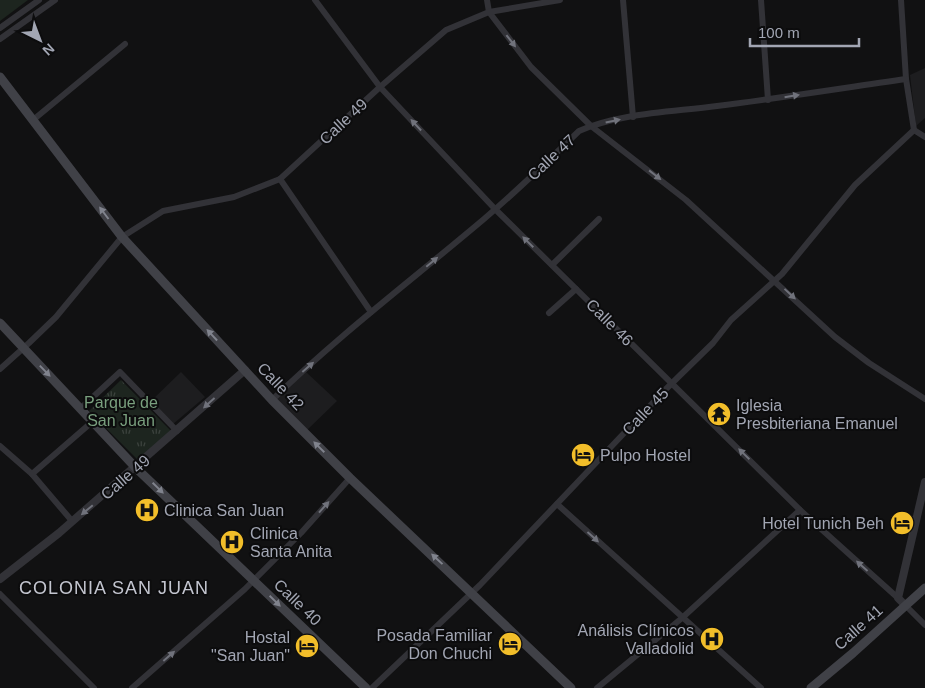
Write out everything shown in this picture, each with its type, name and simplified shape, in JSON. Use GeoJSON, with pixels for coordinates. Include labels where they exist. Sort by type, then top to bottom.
{"type":"FeatureCollection","features":[{"type":"Feature","properties":{"kind":"main road","name":"Calle 42"},"geometry":{"type":"LineString","coordinates":[[0,78],[122,237],[272,400],[350,478],[571,688]]}},
{"type":"Feature","properties":{"kind":"main road","name":"Calle 40"},"geometry":{"type":"LineString","coordinates":[[0,323],[136,468],[366,688]]}},
{"type":"Feature","properties":{"kind":"main road","name":"Calle 41"},"geometry":{"type":"LineString","coordinates":[[811,688],[853,653],[901,602],[925,588]]}},
{"type":"Feature","properties":{"kind":"street"},"geometry":{"type":"LineString","coordinates":[[0,28],[39,0]]}},
{"type":"Feature","properties":{"kind":"street"},"geometry":{"type":"LineString","coordinates":[[0,39],[55,0]]}},
{"type":"Feature","properties":{"kind":"street","name":"Calle 46"},"geometry":{"type":"LineString","coordinates":[[315,0],[380,87],[495,209],[800,510],[925,625]]}},
{"type":"Feature","properties":{"kind":"street"},"geometry":{"type":"LineString","coordinates":[[487,0],[489,12],[531,67],[591,126],[686,200],[836,337],[869,363],[925,399]]}},
{"type":"Feature","properties":{"kind":"street","name":"Calle 49"},"geometry":{"type":"LineString","coordinates":[[0,369],[63,309],[122,237],[163,211],[234,197],[280,179],[380,87],[446,30],[489,12],[560,0]]}},
{"type":"Feature","properties":{"kind":"street"},"geometry":{"type":"LineString","coordinates":[[623,0],[633,117]]}},
{"type":"Feature","properties":{"kind":"street"},"geometry":{"type":"LineString","coordinates":[[761,0],[768,100]]}},
{"type":"Feature","properties":{"kind":"street"},"geometry":{"type":"LineString","coordinates":[[901,0],[906,79],[914,130],[925,137]]}},
{"type":"Feature","properties":{"kind":"street"},"geometry":{"type":"LineString","coordinates":[[33,120],[125,44]]}},
{"type":"Feature","properties":{"kind":"street","name":"Calle 47"},"geometry":{"type":"LineString","coordinates":[[272,400],[371,312],[495,209],[579,131],[591,126],[633,117],[768,100],[906,79]]}},
{"type":"Feature","properties":{"kind":"street","name":"Calle 45"},"geometry":{"type":"LineString","coordinates":[[372,688],[472,592],[672,383],[713,343],[731,320],[775,280],[855,185],[914,130]]}},
{"type":"Feature","properties":{"kind":"street"},"geometry":{"type":"LineString","coordinates":[[280,179],[371,312]]}},
{"type":"Feature","properties":{"kind":"street"},"geometry":{"type":"LineString","coordinates":[[552,265],[599,219]]}},
{"type":"Feature","properties":{"kind":"street"},"geometry":{"type":"LineString","coordinates":[[549,313],[576,289]]}},
{"type":"Feature","properties":{"kind":"street","name":"Calle 49"},"geometry":{"type":"LineString","coordinates":[[0,579],[136,468],[245,370]]}},
{"type":"Feature","properties":{"kind":"street"},"geometry":{"type":"LineString","coordinates":[[80,409],[120,372],[176,431]]}},
{"type":"Feature","properties":{"kind":"street"},"geometry":{"type":"LineString","coordinates":[[32,474],[92,422]]}},
{"type":"Feature","properties":{"kind":"street"},"geometry":{"type":"LineString","coordinates":[[0,446],[32,474],[72,521]]}},
{"type":"Feature","properties":{"kind":"street"},"geometry":{"type":"LineString","coordinates":[[132,688],[253,580],[301,534],[350,478]]}},
{"type":"Feature","properties":{"kind":"street"},"geometry":{"type":"LineString","coordinates":[[901,602],[925,482]]}},
{"type":"Feature","properties":{"kind":"street"},"geometry":{"type":"LineString","coordinates":[[557,504],[761,688]]}},
{"type":"Feature","properties":{"kind":"street"},"geometry":{"type":"LineString","coordinates":[[597,688],[682,618],[800,510]]}},
{"type":"Feature","properties":{"kind":"street"},"geometry":{"type":"LineString","coordinates":[[0,594],[94,688]]}},
{"type":"Feature","properties":{"kind":"shaded area"},"geometry":{"type":"Polygon","coordinates":[[[925,68],[925,118],[916,126],[910,75],[925,68]]]}},
{"type":"Feature","properties":{"kind":"shaded area"},"geometry":{"type":"Polygon","coordinates":[[[181,372],[205,397],[173,424],[149,403],[181,372]]]}},
{"type":"Feature","properties":{"kind":"shaded area"},"geometry":{"type":"Polygon","coordinates":[[[306,372],[337,401],[306,431],[276,400],[306,372]]]}},
{"type":"Feature","properties":{"kind":"green space"},"geometry":{"type":"Polygon","coordinates":[[[0,0],[28,0],[0,21],[0,0]]]}},
{"type":"Feature","properties":{"kind":"green space","name":"Parque de San Juan"},"geometry":{"type":"Polygon","coordinates":[[[121,380],[171,431],[139,461],[89,411],[121,380]]]}},
{"type":"Feature","properties":{"kind":"place","name":"Iglesia Presbiteriana Emanuel"},"geometry":{"type":"Point","coordinates":[719,414]}},
{"type":"Feature","properties":{"kind":"place","name":"Pulpo Hostel"},"geometry":{"type":"Point","coordinates":[583,455]}},
{"type":"Feature","properties":{"kind":"place","name":"Clinica San Juan"},"geometry":{"type":"Point","coordinates":[147,510]}},
{"type":"Feature","properties":{"kind":"place","name":"Hotel Tunich Beh"},"geometry":{"type":"Point","coordinates":[902,523]}},
{"type":"Feature","properties":{"kind":"place","name":"Clinica Santa Anita"},"geometry":{"type":"Point","coordinates":[232,542]}},
{"type":"Feature","properties":{"kind":"place","name":"Análisis Clínicos Valladolid"},"geometry":{"type":"Point","coordinates":[712,639]}},
{"type":"Feature","properties":{"kind":"place","name":"Posada Familiar Don Chuchi"},"geometry":{"type":"Point","coordinates":[510,644]}},
{"type":"Feature","properties":{"kind":"place","name":"Hostal \"San Juan\""},"geometry":{"type":"Point","coordinates":[307,646]}},
{"type":"Feature","properties":{"kind":"district","name":"COLONIA SAN JUAN"},"geometry":{"type":"Point","coordinates":[114,588]}}]}
